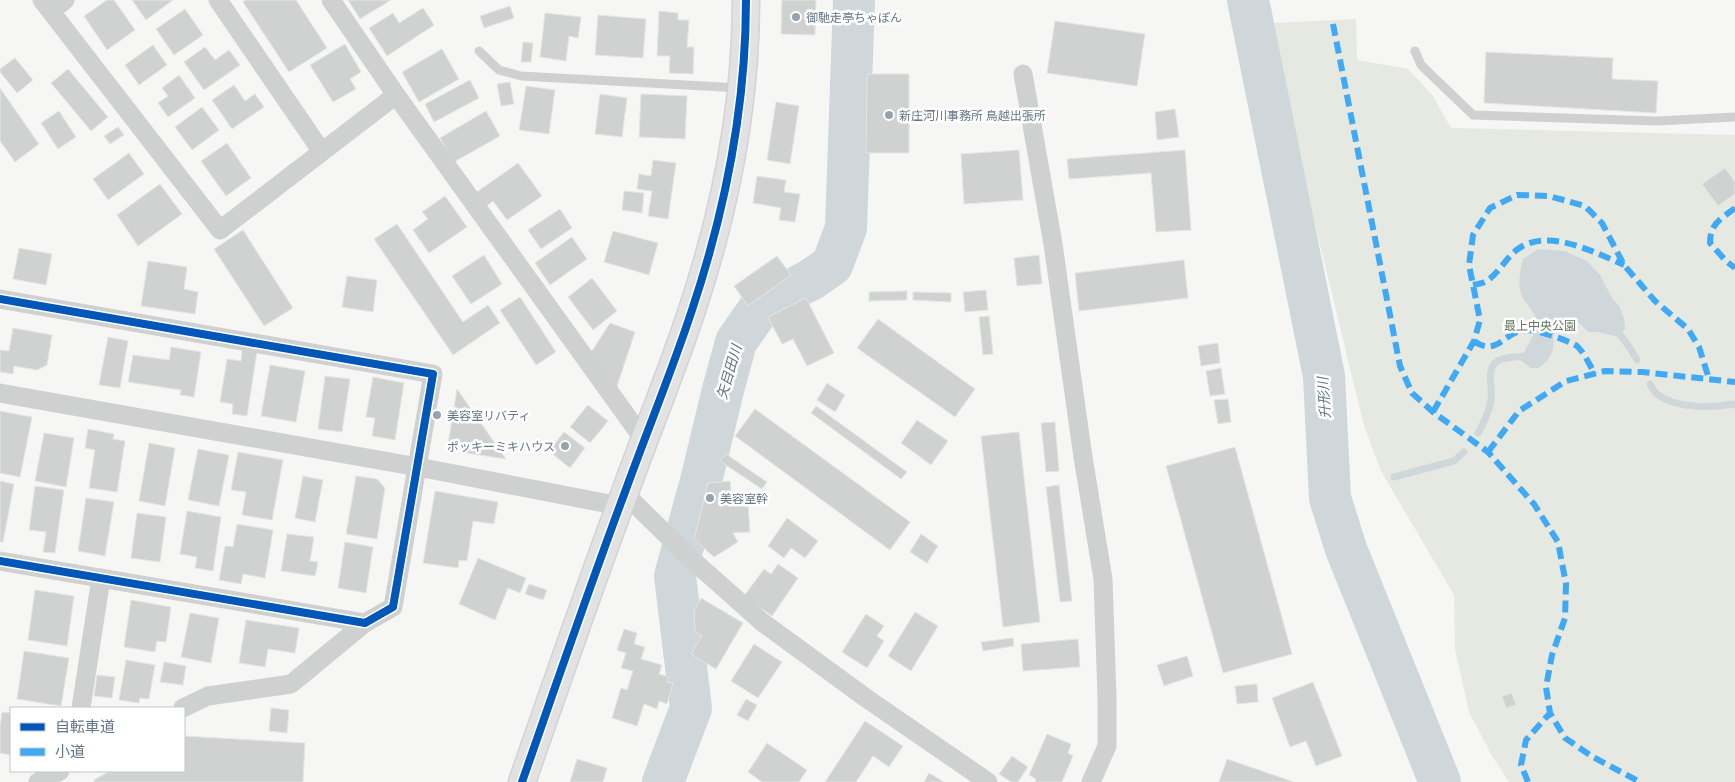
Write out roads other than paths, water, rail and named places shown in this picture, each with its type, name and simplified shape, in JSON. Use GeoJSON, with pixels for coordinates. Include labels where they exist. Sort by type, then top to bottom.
{"type":"FeatureCollection","features":[{"type":"Feature","properties":{"kind":"street"},"geometry":{"type":"LineString","coordinates":[[218,0],[322,152]]}},
{"type":"Feature","properties":{"kind":"street"},"geometry":{"type":"LineString","coordinates":[[331,0],[396,95],[644,440]]}},
{"type":"Feature","properties":{"kind":"street"},"geometry":{"type":"LineString","coordinates":[[522,782],[692,310],[724,198],[738,109],[746,28],[746,0]]}},
{"type":"Feature","properties":{"kind":"street"},"geometry":{"type":"LineString","coordinates":[[53,4],[220,230],[396,95]]}},
{"type":"Feature","properties":{"kind":"street"},"geometry":{"type":"LineString","coordinates":[[1023,74],[1053,244],[1103,579],[1108,697],[1107,746],[1091,782]]}},
{"type":"Feature","properties":{"kind":"street"},"geometry":{"type":"LineString","coordinates":[[0,299],[433,374],[393,607],[365,623],[291,684],[208,696],[185,707]]}},
{"type":"Feature","properties":{"kind":"street"},"geometry":{"type":"LineString","coordinates":[[0,393],[418,467],[622,500],[668,536],[762,622],[866,698],[988,782]]}},
{"type":"Feature","properties":{"kind":"street"},"geometry":{"type":"LineString","coordinates":[[0,561],[365,623]]}},
{"type":"Feature","properties":{"kind":"street"},"geometry":{"type":"LineString","coordinates":[[81,707],[101,578]]}},
{"type":"Feature","properties":{"kind":"street"},"geometry":{"type":"LineString","coordinates":[[38,782],[58,772]]}},
{"type":"Feature","properties":{"kind":"lane"},"geometry":{"type":"LineString","coordinates":[[478,51],[499,70],[521,76],[740,88]]}},
{"type":"Feature","properties":{"kind":"lane"},"geometry":{"type":"LineString","coordinates":[[1415,51],[1421,65],[1473,115],[1657,121],[1735,117]]}},
{"type":"Feature","properties":{"kind":"waterway","name":"矢目田川"},"geometry":{"type":"LineString","coordinates":[[663,782],[691,708],[675,576],[736,342],[761,306],[812,279],[832,265],[846,228],[854,0]]}},
{"type":"Feature","properties":{"kind":"waterway","name":"升形川"},"geometry":{"type":"LineString","coordinates":[[1248,0],[1324,376],[1330,498],[1346,549],[1440,782]]}},
{"type":"Feature","properties":{"kind":"waterway"},"geometry":{"type":"LineString","coordinates":[[1615,328],[1637,360]]}},
{"type":"Feature","properties":{"kind":"waterway"},"geometry":{"type":"LineString","coordinates":[[1478,433],[1490,404],[1491,370],[1493,365],[1504,358],[1531,354]]}},
{"type":"Feature","properties":{"kind":"waterway"},"geometry":{"type":"LineString","coordinates":[[1650,384],[1654,391],[1665,399],[1684,405],[1735,405]]}},
{"type":"Feature","properties":{"kind":"waterway"},"geometry":{"type":"LineString","coordinates":[[1394,477],[1454,461],[1464,452]]}},
{"type":"Feature","properties":{"kind":"place","name":"御馳走亭ちゃぽん"},"geometry":{"type":"Point","coordinates":[796,17]}},
{"type":"Feature","properties":{"kind":"place","name":"新庄河川事務所 鳥越出張所"},"geometry":{"type":"Point","coordinates":[889,115]}},
{"type":"Feature","properties":{"kind":"place","name":"美容室リバティ"},"geometry":{"type":"Point","coordinates":[437,415]}},
{"type":"Feature","properties":{"kind":"place","name":"ポッキーミキハウス"},"geometry":{"type":"Point","coordinates":[565,446]}},
{"type":"Feature","properties":{"kind":"place","name":"美容室幹"},"geometry":{"type":"Point","coordinates":[710,498]}},
{"type":"Feature","properties":{"kind":"park label","name":"最上中央公園"},"geometry":{"type":"Point","coordinates":[1540,325]}}]}
